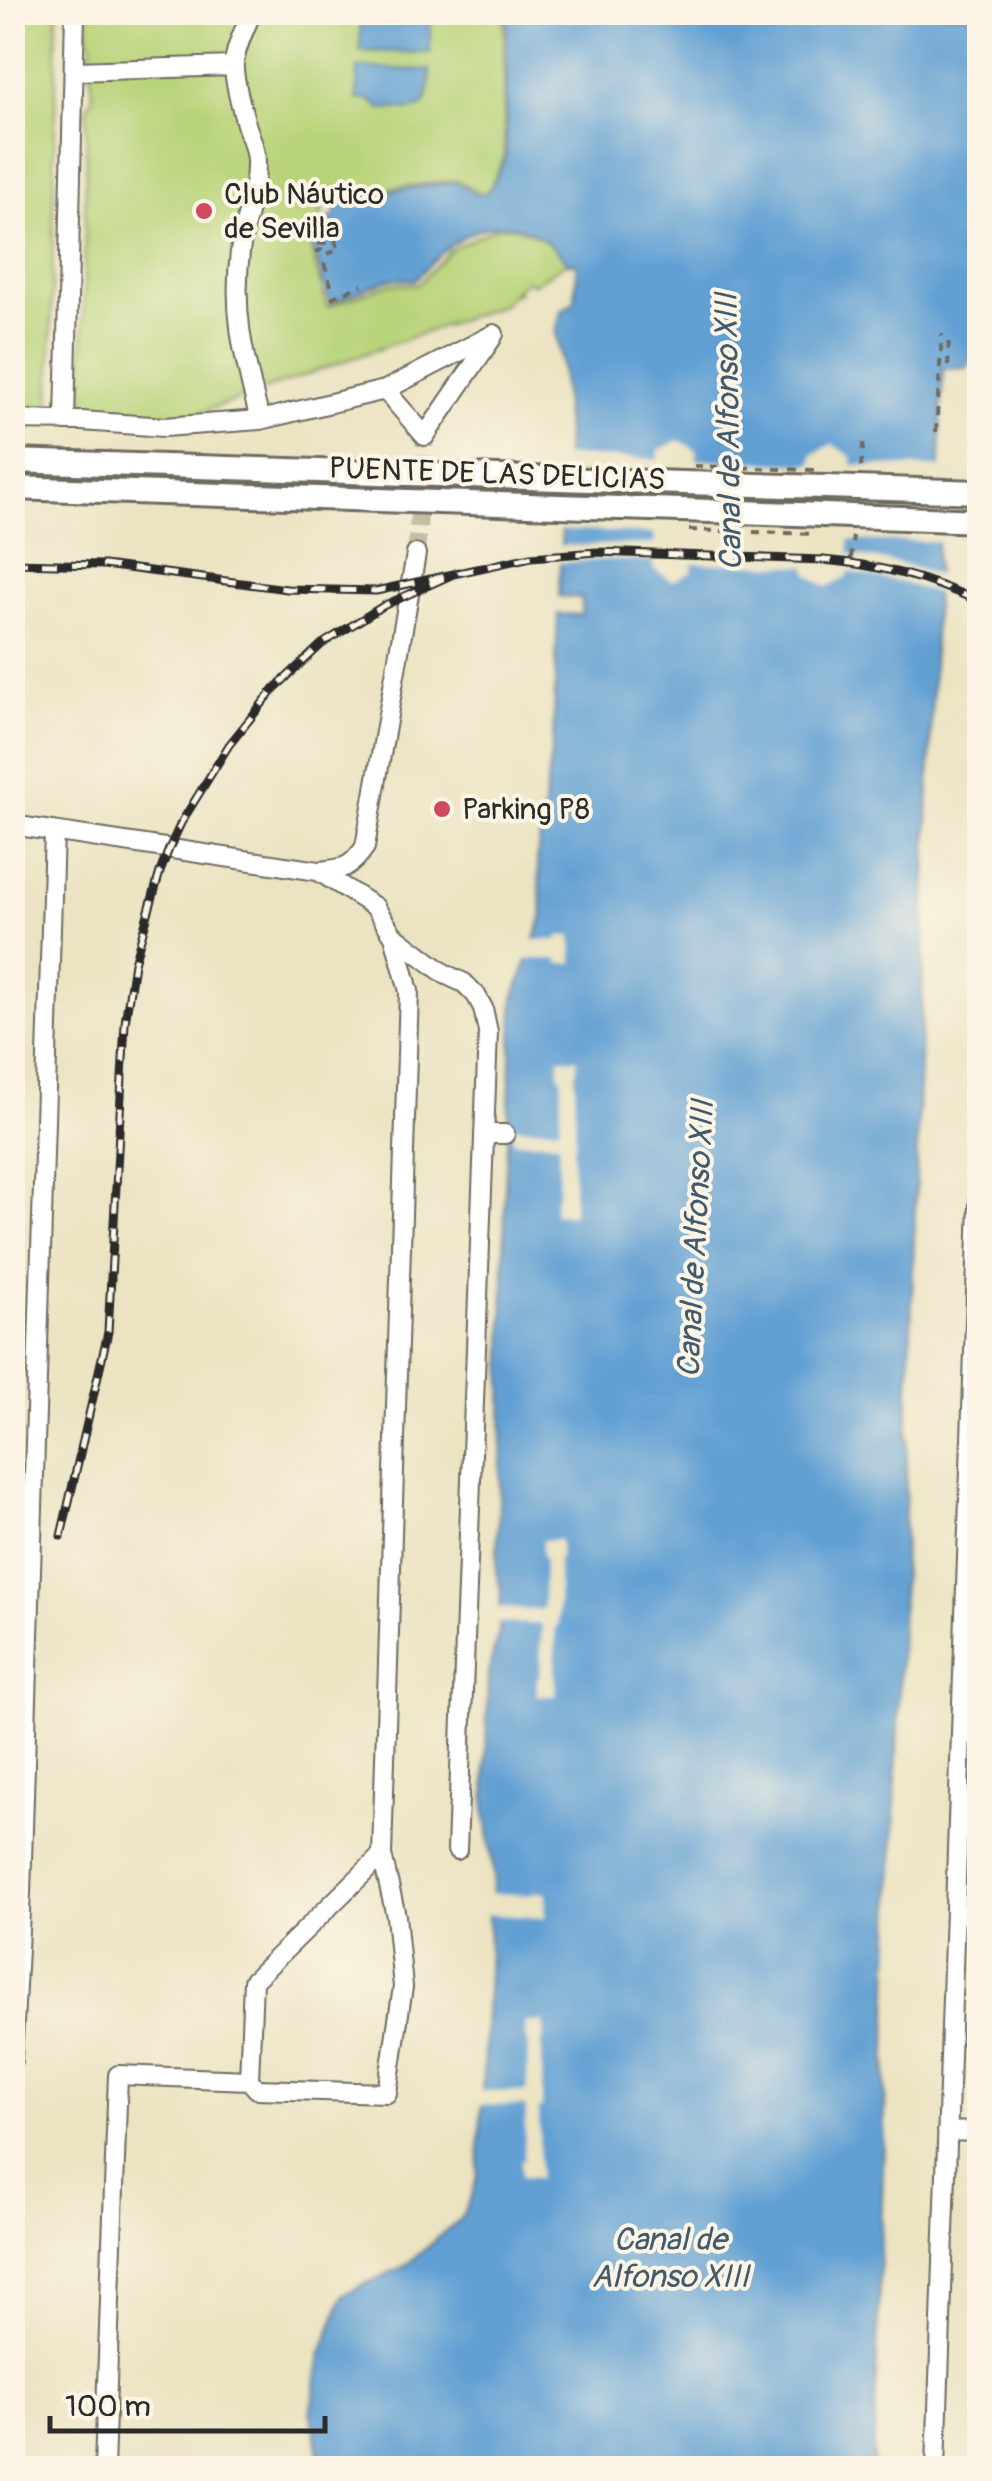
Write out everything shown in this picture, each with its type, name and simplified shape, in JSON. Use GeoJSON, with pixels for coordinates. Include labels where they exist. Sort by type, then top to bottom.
{"type":"FeatureCollection","features":[{"type":"Feature","properties":{"kind":"main road","name":"PUENTE DE LAS DELICIAS"},"geometry":{"type":"LineString","coordinates":[[12,460],[980,492]]}},
{"type":"Feature","properties":{"kind":"main road","name":"PUENTE DE LAS DELICIAS"},"geometry":{"type":"LineString","coordinates":[[12,488],[980,520]]}},
{"type":"Feature","properties":{"kind":"street"},"geometry":{"type":"LineString","coordinates":[[65,421],[75,12]]}},
{"type":"Feature","properties":{"kind":"street"},"geometry":{"type":"LineString","coordinates":[[252,12],[234,66],[256,162],[253,199],[242,240],[236,305],[242,354],[260,420]]}},
{"type":"Feature","properties":{"kind":"street"},"geometry":{"type":"LineString","coordinates":[[75,72],[234,66]]}},
{"type":"Feature","properties":{"kind":"street"},"geometry":{"type":"LineString","coordinates":[[12,420],[164,427],[260,420],[385,390],[494,334],[425,436],[385,390]]}},
{"type":"Feature","properties":{"kind":"street"},"geometry":{"type":"LineString","coordinates":[[12,826],[318,872],[342,869],[355,861],[365,847],[416,554]]}},
{"type":"Feature","properties":{"kind":"street"},"geometry":{"type":"LineString","coordinates":[[12,2060],[22,1873],[54,832]]}},
{"type":"Feature","properties":{"kind":"street"},"geometry":{"type":"LineString","coordinates":[[318,872],[375,907],[394,936],[409,991],[382,1855],[396,1916],[403,1986],[387,2093],[257,2089],[249,2080],[253,1981],[382,1855]]}},
{"type":"Feature","properties":{"kind":"street"},"geometry":{"type":"LineString","coordinates":[[394,936],[476,995],[488,1032],[457,1850]]}},
{"type":"Feature","properties":{"kind":"street"},"geometry":{"type":"LineString","coordinates":[[484,1134],[505,1134]]}},
{"type":"Feature","properties":{"kind":"street"},"geometry":{"type":"LineString","coordinates":[[936,2468],[947,2130],[971,1689],[980,1175]]}},
{"type":"Feature","properties":{"kind":"street"},"geometry":{"type":"LineString","coordinates":[[104,2468],[118,2075],[249,2080]]}},
{"type":"Feature","properties":{"kind":"street"},"geometry":{"type":"LineString","coordinates":[[947,2130],[980,2132]]}},
{"type":"Feature","properties":{"kind":"path"},"geometry":{"type":"LineString","coordinates":[[968,12],[980,26]]}},
{"type":"Feature","properties":{"kind":"path"},"geometry":{"type":"LineString","coordinates":[[324,263],[332,295],[362,286]]}},
{"type":"Feature","properties":{"kind":"path"},"geometry":{"type":"LineString","coordinates":[[936,432],[942,334]]}},
{"type":"Feature","properties":{"kind":"path"},"geometry":{"type":"LineString","coordinates":[[948,366],[950,335]]}},
{"type":"Feature","properties":{"kind":"green space"},"geometry":{"type":"Polygon","coordinates":[[[13,12],[57,13],[50,407],[13,406],[13,12]]]}},
{"type":"Feature","properties":{"kind":"green space","name":"Club Náutico de Sevilla"},"geometry":{"type":"Polygon","coordinates":[[[88,13],[504,13],[504,157],[488,192],[479,193],[458,180],[328,196],[310,246],[327,307],[389,284],[418,284],[452,249],[499,226],[542,237],[567,262],[533,284],[527,280],[514,291],[520,292],[502,305],[191,416],[82,409],[87,106],[93,98],[88,13]]]}},
{"type":"Feature","properties":{"kind":"water"},"geometry":{"type":"Polygon","coordinates":[[[361,13],[431,13],[430,53],[360,51],[361,13]]]}},
{"type":"Feature","properties":{"kind":"water","name":"Canal de Alfonso XIII"},"geometry":{"type":"Polygon","coordinates":[[[507,13],[970,13],[980,94],[980,342],[967,368],[943,369],[873,2468],[322,2468],[311,2413],[321,2356],[344,2294],[403,2267],[460,2219],[478,2175],[488,1916],[494,1877],[485,1809],[488,1673],[499,1632],[501,1589],[496,1572],[505,1189],[514,999],[543,916],[537,858],[553,738],[558,614],[581,615],[582,598],[559,596],[566,433],[556,333],[561,311],[575,301],[577,264],[569,264],[543,239],[528,231],[514,227],[483,228],[445,250],[414,280],[389,279],[330,303],[313,246],[322,229],[327,228],[328,220],[336,215],[330,206],[331,199],[456,182],[477,195],[489,191],[506,157],[507,13]]]}},
{"type":"Feature","properties":{"kind":"water"},"geometry":{"type":"Polygon","coordinates":[[[358,68],[430,70],[428,96],[413,109],[379,108],[357,99],[358,68]]]}},
{"type":"Feature","properties":{"kind":"pier"},"geometry":{"type":"Polygon","coordinates":[[[679,440],[697,451],[697,460],[812,464],[813,455],[832,444],[852,457],[852,465],[945,468],[942,542],[849,540],[849,554],[941,576],[941,595],[901,582],[848,572],[848,576],[827,587],[808,574],[807,566],[693,563],[692,571],[673,581],[654,569],[653,561],[555,563],[556,546],[654,544],[655,534],[557,530],[560,456],[658,459],[659,450],[679,440]]]}},
{"type":"Feature","properties":{"kind":"pier"},"geometry":{"type":"Polygon","coordinates":[[[559,936],[572,936],[573,963],[522,959],[529,940],[558,940],[559,936]]]}},
{"type":"Feature","properties":{"kind":"pier"},"geometry":{"type":"Polygon","coordinates":[[[559,1058],[578,1059],[573,1214],[554,1214],[559,1145],[513,1141],[513,1127],[560,1126],[559,1058]]]}},
{"type":"Feature","properties":{"kind":"pier"},"geometry":{"type":"Polygon","coordinates":[[[542,1540],[560,1540],[555,1696],[537,1695],[542,1626],[495,1623],[496,1608],[543,1608],[542,1540]]]}},
{"type":"Feature","properties":{"kind":"pier"},"geometry":{"type":"Polygon","coordinates":[[[487,1893],[546,1893],[545,1918],[484,1914],[487,1893]]]}},
{"type":"Feature","properties":{"kind":"pier"},"geometry":{"type":"Polygon","coordinates":[[[526,2022],[544,2022],[539,2178],[521,2177],[526,2108],[479,2105],[480,2091],[527,2090],[526,2022]]]}},
{"type":"Feature","properties":{"kind":"tunnel"},"geometry":{"type":"LineString","coordinates":[[416,554],[425,436]]}},
{"type":"Feature","properties":{"kind":"railway"},"geometry":{"type":"LineString","coordinates":[[12,563],[104,565],[287,589],[376,591],[531,557],[597,552],[823,560],[903,574],[980,602]]}},
{"type":"Feature","properties":{"kind":"railway"},"geometry":{"type":"LineString","coordinates":[[61,1536],[108,1332],[125,1023],[134,963],[169,849],[229,745],[274,689],[322,644],[383,606],[458,572]]}},
{"type":"Feature","properties":{"kind":"place","name":"Club Náutico de Sevilla"},"geometry":{"type":"Point","coordinates":[204,211]}},
{"type":"Feature","properties":{"kind":"place","name":"Parking P8"},"geometry":{"type":"Point","coordinates":[442,809]}}]}
